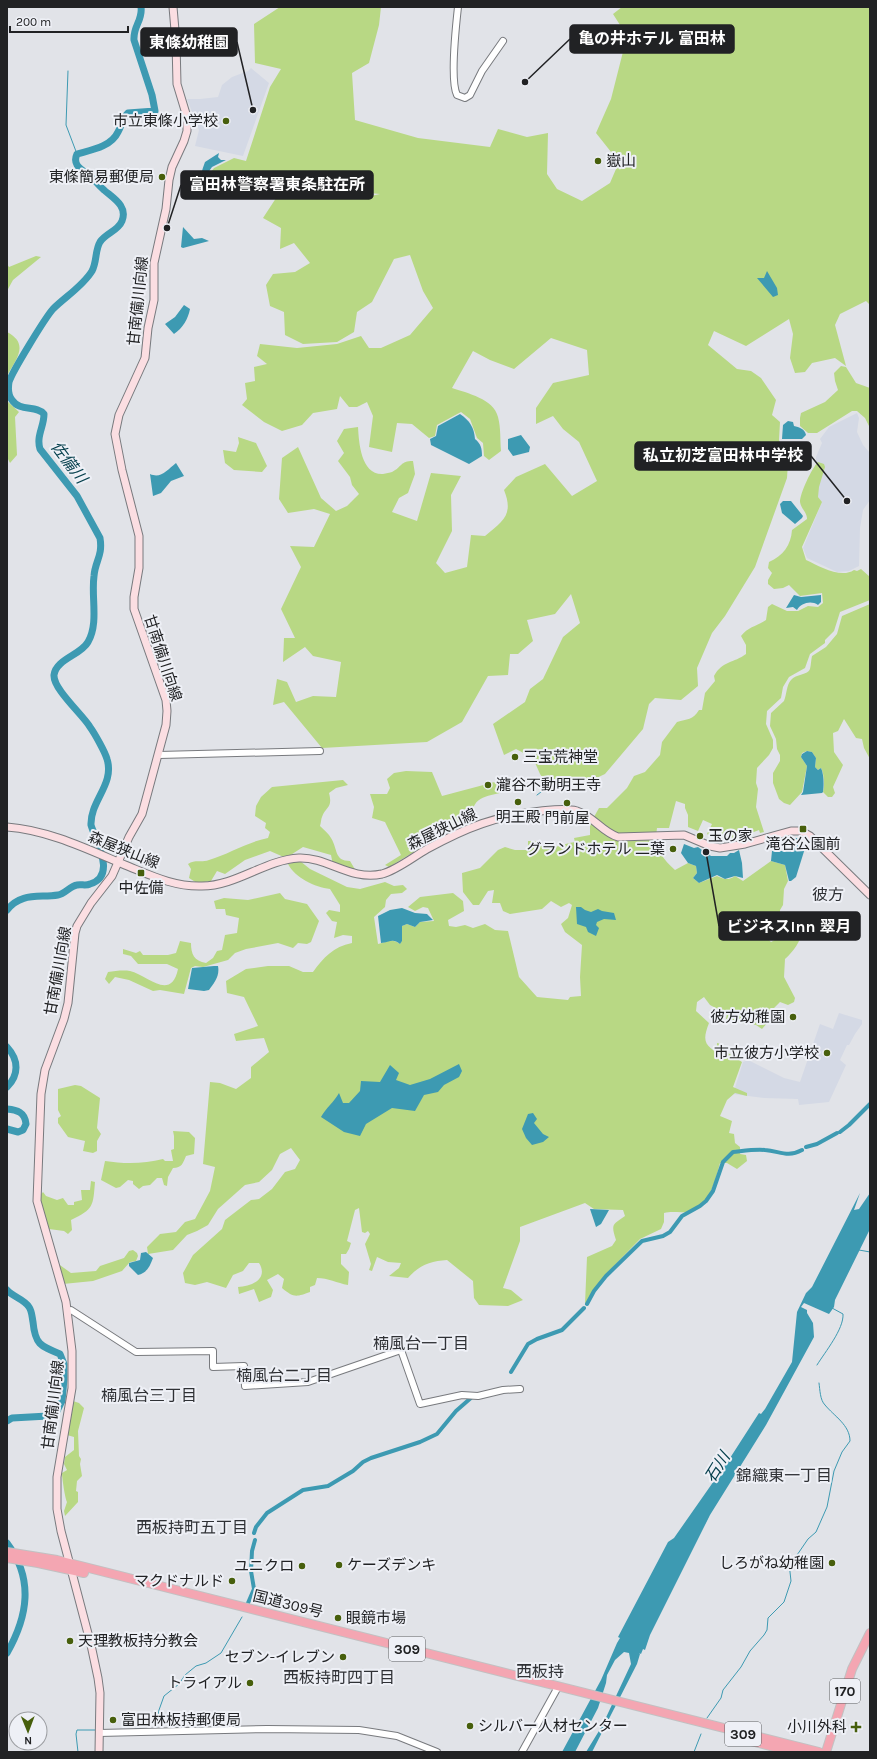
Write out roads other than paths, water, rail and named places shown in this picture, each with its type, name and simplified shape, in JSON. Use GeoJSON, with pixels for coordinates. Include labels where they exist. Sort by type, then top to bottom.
{"type":"FeatureCollection","features":[{"type":"Feature","properties":{"kind":"highway","name":"国道309号"},"geometry":{"type":"LineString","coordinates":[[7,1552],[558,1689]]}},
{"type":"Feature","properties":{"kind":"highway","name":"国道309号"},"geometry":{"type":"LineString","coordinates":[[7,1558],[38,1560]]}},
{"type":"Feature","properties":{"kind":"highway","name":"170"},"geometry":{"type":"LineString","coordinates":[[826,1752],[852,1669],[870,1633]]}},
{"type":"Feature","properties":{"kind":"highway","name":"309"},"geometry":{"type":"LineString","coordinates":[[558,1689],[819,1752]]}},
{"type":"Feature","properties":{"kind":"highway","name":"309"},"geometry":{"type":"LineString","coordinates":[[666,1716],[793,1752]]}},
{"type":"Feature","properties":{"kind":"main road","name":"甘南備川向線"},"geometry":{"type":"LineString","coordinates":[[99,1752],[100,1693],[98,1678],[59,1524],[57,1493],[58,1467],[72,1381],[72,1350],[68,1310],[37,1201],[41,1088],[45,1070],[68,1004],[77,926],[91,903],[112,876],[129,837],[142,814],[159,756],[166,725],[167,706],[135,614],[133,603],[139,568],[139,536],[122,470],[115,434],[119,415],[145,358],[148,328],[154,300],[154,263],[166,209],[169,180],[172,166],[187,131],[187,117],[177,84],[173,7]]}},
{"type":"Feature","properties":{"kind":"main road","name":"森屋狭山線"},"geometry":{"type":"LineString","coordinates":[[7,827],[38,832],[107,857],[164,881],[195,886],[216,884],[278,862],[296,859],[311,859],[356,874],[378,874],[388,871],[458,832],[481,823],[514,815],[563,809],[576,810],[584,814],[608,832],[618,837],[684,835],[717,848],[745,844],[791,831],[801,831],[810,836],[870,895]]}},
{"type":"Feature","properties":{"kind":"street"},"geometry":{"type":"LineString","coordinates":[[458,7],[454,56],[455,89],[457,95],[465,98],[470,95],[482,71],[503,41]]}},
{"type":"Feature","properties":{"kind":"street"},"geometry":{"type":"LineString","coordinates":[[159,756],[320,751]]}},
{"type":"Feature","properties":{"kind":"street"},"geometry":{"type":"LineString","coordinates":[[68,1310],[71,1310],[136,1352],[213,1351],[213,1367],[244,1366],[245,1386],[308,1382],[401,1350],[420,1404],[462,1395],[478,1396],[503,1390],[520,1389]]}},
{"type":"Feature","properties":{"kind":"street"},"geometry":{"type":"LineString","coordinates":[[522,1752],[541,1721],[545,1709],[558,1689]]}},
{"type":"Feature","properties":{"kind":"street"},"geometry":{"type":"LineString","coordinates":[[99,1733],[272,1729],[359,1730],[397,1736],[437,1752]]}},
{"type":"Feature","properties":{"kind":"water"},"geometry":{"type":"Polygon","coordinates":[[[219,153],[218,157],[221,160],[226,160],[212,167],[205,177],[213,184],[228,192],[200,195],[200,178],[205,162],[219,153]]]}},
{"type":"Feature","properties":{"kind":"water"},"geometry":{"type":"Polygon","coordinates":[[[183,227],[194,239],[202,238],[209,241],[183,248],[181,247],[183,227]]]}},
{"type":"Feature","properties":{"kind":"water"},"geometry":{"type":"Polygon","coordinates":[[[767,271],[777,288],[778,295],[773,297],[757,278],[764,278],[767,271]]]}},
{"type":"Feature","properties":{"kind":"water"},"geometry":{"type":"Polygon","coordinates":[[[184,305],[190,309],[188,316],[185,323],[174,334],[165,324],[175,317],[184,305]]]}},
{"type":"Feature","properties":{"kind":"water"},"geometry":{"type":"Polygon","coordinates":[[[460,414],[471,425],[474,431],[475,439],[480,444],[481,448],[482,456],[469,464],[431,445],[430,439],[436,436],[438,426],[460,414]]]}},
{"type":"Feature","properties":{"kind":"water"},"geometry":{"type":"Polygon","coordinates":[[[788,421],[793,422],[794,426],[804,431],[806,435],[802,439],[782,439],[783,425],[788,421]]]}},
{"type":"Feature","properties":{"kind":"water"},"geometry":{"type":"Polygon","coordinates":[[[521,435],[530,447],[529,452],[513,456],[508,449],[508,439],[521,435]]]}},
{"type":"Feature","properties":{"kind":"water"},"geometry":{"type":"Polygon","coordinates":[[[176,463],[184,476],[171,481],[161,493],[153,496],[150,474],[161,475],[176,463]]]}},
{"type":"Feature","properties":{"kind":"water"},"geometry":{"type":"Polygon","coordinates":[[[783,501],[791,501],[803,516],[795,524],[782,513],[780,504],[783,501]]]}},
{"type":"Feature","properties":{"kind":"water"},"geometry":{"type":"Polygon","coordinates":[[[794,595],[801,597],[821,595],[821,602],[818,605],[815,603],[806,603],[797,610],[793,607],[786,608],[794,595]]]}},
{"type":"Feature","properties":{"kind":"water"},"geometry":{"type":"Polygon","coordinates":[[[807,751],[812,752],[816,758],[815,767],[818,770],[821,768],[824,783],[822,793],[801,795],[803,792],[807,766],[801,757],[802,754],[807,751]]]}},
{"type":"Feature","properties":{"kind":"water"},"geometry":{"type":"Polygon","coordinates":[[[797,838],[806,845],[796,877],[789,881],[785,865],[771,861],[772,851],[784,851],[785,839],[797,838]]]}},
{"type":"Feature","properties":{"kind":"water"},"geometry":{"type":"Polygon","coordinates":[[[684,844],[694,848],[698,847],[702,850],[701,854],[706,856],[708,854],[711,856],[727,856],[730,853],[734,853],[739,850],[743,878],[735,876],[725,879],[717,875],[699,883],[693,878],[697,873],[696,866],[688,863],[681,853],[684,844]]]}},
{"type":"Feature","properties":{"kind":"water"},"geometry":{"type":"Polygon","coordinates":[[[576,907],[581,907],[591,912],[598,909],[614,913],[616,920],[604,919],[597,922],[596,925],[599,928],[596,936],[588,932],[586,927],[577,924],[576,907]]]}},
{"type":"Feature","properties":{"kind":"water"},"geometry":{"type":"Polygon","coordinates":[[[402,908],[415,913],[427,914],[433,920],[420,922],[415,927],[407,924],[402,926],[402,941],[400,944],[393,941],[381,943],[378,916],[390,910],[402,908]]]}},
{"type":"Feature","properties":{"kind":"water"},"geometry":{"type":"Polygon","coordinates":[[[218,966],[218,973],[209,990],[204,991],[188,989],[192,968],[218,966]]]}},
{"type":"Feature","properties":{"kind":"water"},"geometry":{"type":"Polygon","coordinates":[[[459,1064],[462,1071],[459,1077],[444,1085],[438,1092],[424,1095],[415,1111],[392,1108],[366,1124],[360,1136],[344,1132],[321,1117],[339,1093],[343,1103],[349,1103],[360,1091],[361,1081],[380,1082],[390,1065],[399,1073],[396,1080],[410,1085],[430,1079],[459,1064]]]}},
{"type":"Feature","properties":{"kind":"water"},"geometry":{"type":"Polygon","coordinates":[[[533,1113],[537,1119],[534,1123],[543,1134],[549,1137],[543,1142],[532,1145],[526,1138],[522,1129],[528,1114],[533,1113]]]}},
{"type":"Feature","properties":{"kind":"water"},"geometry":{"type":"Polygon","coordinates":[[[860,1193],[854,1210],[859,1209],[870,1193],[870,1229],[835,1300],[834,1307],[829,1314],[804,1303],[801,1307],[807,1310],[807,1313],[813,1323],[814,1337],[766,1425],[710,1515],[650,1635],[645,1650],[643,1649],[641,1654],[639,1653],[637,1664],[592,1752],[586,1752],[602,1726],[631,1664],[629,1653],[624,1652],[615,1660],[607,1675],[598,1708],[575,1752],[562,1752],[601,1680],[620,1638],[618,1637],[668,1542],[674,1538],[730,1458],[759,1413],[761,1414],[765,1409],[792,1362],[797,1312],[806,1293],[812,1287],[860,1193]]]}},
{"type":"Feature","properties":{"kind":"water"},"geometry":{"type":"Polygon","coordinates":[[[590,1209],[609,1210],[601,1224],[596,1227],[590,1209]]]}},
{"type":"Feature","properties":{"kind":"water"},"geometry":{"type":"Polygon","coordinates":[[[146,1252],[153,1258],[146,1271],[138,1275],[129,1266],[129,1263],[140,1260],[141,1253],[146,1252]]]}},
{"type":"Feature","properties":{"kind":"waterway","name":"佐備川"},"geometry":{"type":"LineString","coordinates":[[7,910],[12,904],[24,898],[58,895],[74,886],[90,884],[98,880],[102,874],[104,866],[100,849],[91,825],[94,808],[108,776],[109,768],[107,759],[100,743],[90,727],[58,687],[54,675],[59,665],[85,646],[91,635],[94,618],[93,584],[100,554],[100,538],[77,496],[40,449],[39,440],[44,414],[41,411],[15,404],[10,396],[8,387],[16,368],[49,314],[79,286],[92,271],[100,242],[105,236],[118,227],[122,221],[123,211],[119,203],[80,169],[76,164],[76,158],[77,154],[100,147],[111,141],[115,137],[128,113],[155,111],[152,95],[134,40],[135,31],[141,16],[141,7]]}},
{"type":"Feature","properties":{"kind":"waterway"},"geometry":{"type":"LineString","coordinates":[[68,71],[66,125],[77,154]]}},
{"type":"Feature","properties":{"kind":"waterway"},"geometry":{"type":"LineString","coordinates":[[537,795],[545,789],[560,785]]}},
{"type":"Feature","properties":{"kind":"waterway","name":"佐備川"},"geometry":{"type":"LineString","coordinates":[[7,1047],[14,1057],[16,1067],[14,1078],[7,1087]]}},
{"type":"Feature","properties":{"kind":"waterway"},"geometry":{"type":"LineString","coordinates":[[840,1132],[870,1104]]}},
{"type":"Feature","properties":{"kind":"waterway","name":"佐備川"},"geometry":{"type":"LineString","coordinates":[[7,1109],[20,1112],[24,1117],[26,1124],[23,1130],[18,1132],[7,1129]]}},
{"type":"Feature","properties":{"kind":"waterway"},"geometry":{"type":"LineString","coordinates":[[806,1147],[817,1144],[837,1133]]}},
{"type":"Feature","properties":{"kind":"waterway"},"geometry":{"type":"LineString","coordinates":[[587,1304],[594,1291],[606,1276],[642,1241],[663,1236],[670,1232],[682,1216],[706,1201],[713,1191],[723,1162],[733,1152],[761,1150],[792,1154],[802,1150]]}},
{"type":"Feature","properties":{"kind":"waterway"},"geometry":{"type":"LineString","coordinates":[[859,1250],[870,1252]]}},
{"type":"Feature","properties":{"kind":"waterway","name":"佐備川"},"geometry":{"type":"LineString","coordinates":[[7,1290],[27,1304],[31,1312],[37,1340],[43,1346],[60,1354],[64,1364],[62,1401],[57,1411],[48,1416],[12,1418],[7,1421]]}},
{"type":"Feature","properties":{"kind":"waterway"},"geometry":{"type":"LineString","coordinates":[[511,1372],[528,1344],[562,1330],[584,1308]]}},
{"type":"Feature","properties":{"kind":"waterway"},"geometry":{"type":"LineString","coordinates":[[817,1365],[837,1333],[842,1320],[843,1314],[832,1308]]}},
{"type":"Feature","properties":{"kind":"waterway"},"geometry":{"type":"LineString","coordinates":[[707,1718],[721,1698],[723,1690],[741,1667],[750,1651],[764,1635],[767,1630],[768,1618],[784,1602],[791,1581],[789,1563],[795,1558],[808,1539],[816,1532],[827,1507],[834,1471],[842,1452],[850,1441],[844,1425],[823,1403],[820,1395],[819,1383]]}},
{"type":"Feature","properties":{"kind":"waterway"},"geometry":{"type":"LineString","coordinates":[[254,1533],[256,1527],[267,1513],[303,1490],[328,1486],[371,1458],[420,1442],[437,1434],[456,1411],[472,1397]]}},
{"type":"Feature","properties":{"kind":"waterway"},"geometry":{"type":"LineString","coordinates":[[248,1603],[254,1589],[251,1571],[252,1551],[255,1540]]}},
{"type":"Feature","properties":{"kind":"waterway","name":"佐備川"},"geometry":{"type":"LineString","coordinates":[[7,1543],[16,1557],[21,1570],[25,1598],[20,1625],[7,1653]]}},
{"type":"Feature","properties":{"kind":"waterway"},"geometry":{"type":"LineString","coordinates":[[135,1729],[156,1729],[159,1710],[164,1696],[179,1684],[185,1675],[196,1666],[206,1663],[221,1653],[242,1617]]}},
{"type":"Feature","properties":{"kind":"waterway"},"geometry":{"type":"LineString","coordinates":[[78,1752],[77,1730],[95,1730]]}},
{"type":"Feature","properties":{"kind":"waterway"},"geometry":{"type":"LineString","coordinates":[[694,1752],[701,1734]]}},
{"type":"Feature","properties":{"kind":"place","name":"亀の井ホテル 富田林"},"geometry":{"type":"Point","coordinates":[525,82]}},
{"type":"Feature","properties":{"kind":"place","name":"東條幼稚園"},"geometry":{"type":"Point","coordinates":[253,110]}},
{"type":"Feature","properties":{"kind":"place","name":"市立東條小学校"},"geometry":{"type":"Point","coordinates":[226,121]}},
{"type":"Feature","properties":{"kind":"place","name":"嶽山"},"geometry":{"type":"Point","coordinates":[598,161]}},
{"type":"Feature","properties":{"kind":"place","name":"東條簡易郵便局"},"geometry":{"type":"Point","coordinates":[162,177]}},
{"type":"Feature","properties":{"kind":"place","name":"富田林警察署東条駐在所"},"geometry":{"type":"Point","coordinates":[167,228]}},
{"type":"Feature","properties":{"kind":"place","name":"私立初芝富田林中学校"},"geometry":{"type":"Point","coordinates":[847,501]}},
{"type":"Feature","properties":{"kind":"place","name":"三宝荒神堂"},"geometry":{"type":"Point","coordinates":[515,757]}},
{"type":"Feature","properties":{"kind":"place","name":"瀧谷不動明王寺"},"geometry":{"type":"Point","coordinates":[488,785]}},
{"type":"Feature","properties":{"kind":"place","name":"明王殿"},"geometry":{"type":"Point","coordinates":[518,802]}},
{"type":"Feature","properties":{"kind":"place","name":"門前屋"},"geometry":{"type":"Point","coordinates":[567,803]}},
{"type":"Feature","properties":{"kind":"place","name":"滝谷公園前"},"geometry":{"type":"Point","coordinates":[803,829]}},
{"type":"Feature","properties":{"kind":"place","name":"玉の家"},"geometry":{"type":"Point","coordinates":[700,836]}},
{"type":"Feature","properties":{"kind":"place","name":"グランドホテル 二葉"},"geometry":{"type":"Point","coordinates":[673,849]}},
{"type":"Feature","properties":{"kind":"place","name":"ビジネスInn 翠月"},"geometry":{"type":"Point","coordinates":[706,852]}},
{"type":"Feature","properties":{"kind":"place","name":"中佐備"},"geometry":{"type":"Point","coordinates":[141,873]}},
{"type":"Feature","properties":{"kind":"place","name":"彼方幼稚園"},"geometry":{"type":"Point","coordinates":[793,1017]}},
{"type":"Feature","properties":{"kind":"place","name":"市立彼方小学校"},"geometry":{"type":"Point","coordinates":[827,1053]}},
{"type":"Feature","properties":{"kind":"place","name":"しろがね幼稚園"},"geometry":{"type":"Point","coordinates":[832,1563]}},
{"type":"Feature","properties":{"kind":"place","name":"ケーズデンキ"},"geometry":{"type":"Point","coordinates":[339,1565]}},
{"type":"Feature","properties":{"kind":"place","name":"ユニクロ"},"geometry":{"type":"Point","coordinates":[302,1566]}},
{"type":"Feature","properties":{"kind":"place","name":"マクドナルド"},"geometry":{"type":"Point","coordinates":[232,1581]}},
{"type":"Feature","properties":{"kind":"place","name":"眼鏡市場"},"geometry":{"type":"Point","coordinates":[338,1618]}},
{"type":"Feature","properties":{"kind":"place","name":"天理教板持分教会"},"geometry":{"type":"Point","coordinates":[70,1641]}},
{"type":"Feature","properties":{"kind":"place","name":"セブン-イレブン"},"geometry":{"type":"Point","coordinates":[343,1657]}},
{"type":"Feature","properties":{"kind":"place","name":"トライアル"},"geometry":{"type":"Point","coordinates":[250,1683]}},
{"type":"Feature","properties":{"kind":"place","name":"富田林板持郵便局"},"geometry":{"type":"Point","coordinates":[113,1720]}},
{"type":"Feature","properties":{"kind":"place","name":"シルバー人材センター"},"geometry":{"type":"Point","coordinates":[470,1726]}},
{"type":"Feature","properties":{"kind":"place","name":"小川外科"},"geometry":{"type":"Point","coordinates":[856,1727]}},
{"type":"Feature","properties":{"kind":"district","name":"彼方"},"geometry":{"type":"Point","coordinates":[828,894]}},
{"type":"Feature","properties":{"kind":"district","name":"楠風台一丁目"},"geometry":{"type":"Point","coordinates":[421,1343]}},
{"type":"Feature","properties":{"kind":"district","name":"楠風台二丁目"},"geometry":{"type":"Point","coordinates":[284,1375]}},
{"type":"Feature","properties":{"kind":"district","name":"楠風台三丁目"},"geometry":{"type":"Point","coordinates":[149,1395]}},
{"type":"Feature","properties":{"kind":"district","name":"錦織東一丁目"},"geometry":{"type":"Point","coordinates":[784,1475]}},
{"type":"Feature","properties":{"kind":"district","name":"西板持町五丁目"},"geometry":{"type":"Point","coordinates":[192,1527]}},
{"type":"Feature","properties":{"kind":"district","name":"西板持"},"geometry":{"type":"Point","coordinates":[540,1671]}},
{"type":"Feature","properties":{"kind":"district","name":"西板持町四丁目"},"geometry":{"type":"Point","coordinates":[339,1677]}},
{"type":"Feature","properties":{"kind":"water label","name":"石川"},"geometry":{"type":"Point","coordinates":[717,1467]}}]}
